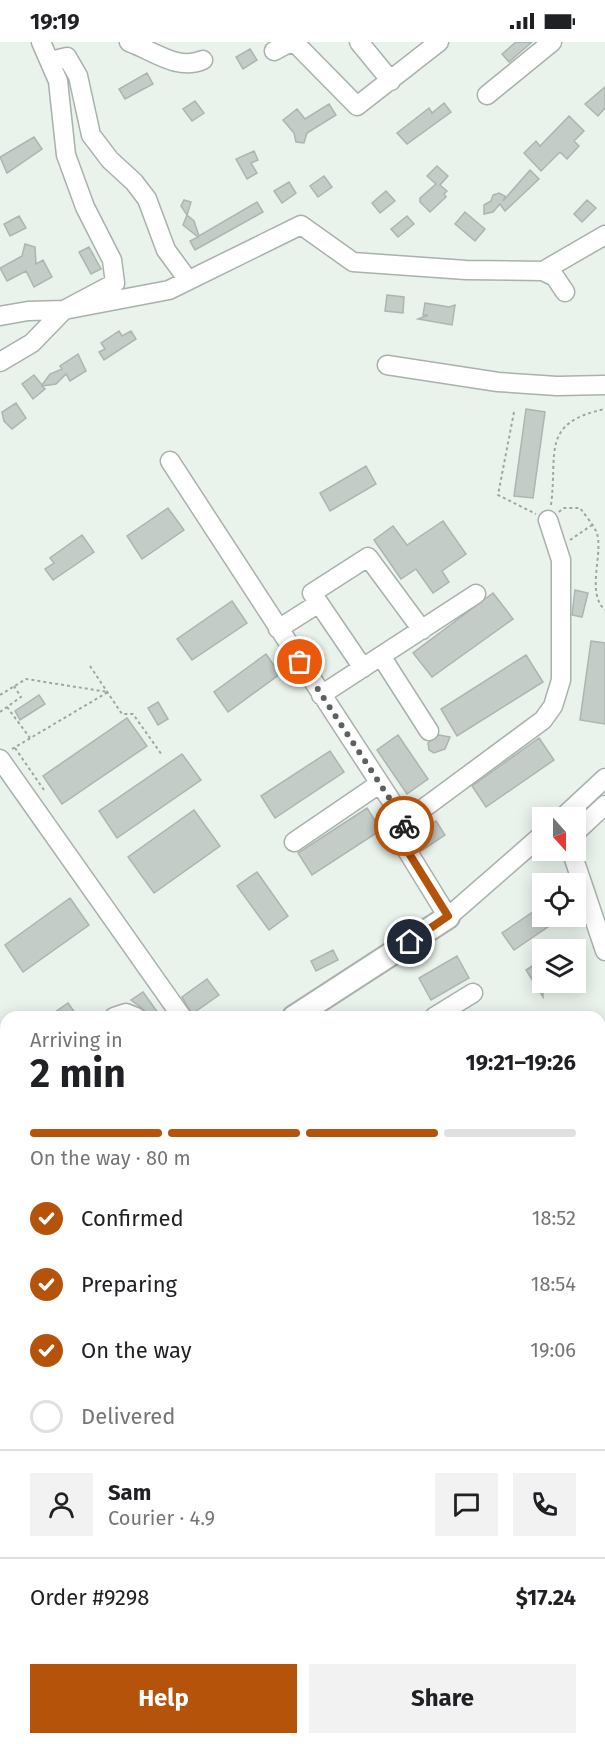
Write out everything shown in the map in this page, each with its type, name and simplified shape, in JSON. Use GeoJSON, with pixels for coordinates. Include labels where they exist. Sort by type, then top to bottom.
{"type":"FeatureCollection","features":[{"type":"Feature","properties":{"kind":"main road"},"geometry":{"type":"LineString","coordinates":[[303,1011],[448,916]]}},
{"type":"Feature","properties":{"kind":"street"},"geometry":{"type":"LineString","coordinates":[[0,362],[32,343],[64,310],[115,283],[112,260],[86,207],[66,155],[58,81],[41,42]]}},
{"type":"Feature","properties":{"kind":"street"},"geometry":{"type":"LineString","coordinates":[[129,42],[181,64],[193,64],[203,60]]}},
{"type":"Feature","properties":{"kind":"street"},"geometry":{"type":"LineString","coordinates":[[359,42],[383,75],[391,81]]}},
{"type":"Feature","properties":{"kind":"street"},"geometry":{"type":"LineString","coordinates":[[274,51],[289,43],[297,45],[357,106],[439,42]]}},
{"type":"Feature","properties":{"kind":"street"},"geometry":{"type":"LineString","coordinates":[[487,95],[552,42]]}},
{"type":"Feature","properties":{"kind":"street"},"geometry":{"type":"LineString","coordinates":[[51,61],[67,57],[78,76],[90,135],[147,199],[166,250],[188,280]]}},
{"type":"Feature","properties":{"kind":"street"},"geometry":{"type":"LineString","coordinates":[[0,316],[28,311],[64,310],[169,290],[301,225],[353,261],[466,270],[543,271],[555,277],[565,292]]}},
{"type":"Feature","properties":{"kind":"street"},"geometry":{"type":"LineString","coordinates":[[543,271],[605,235]]}},
{"type":"Feature","properties":{"kind":"street"},"geometry":{"type":"LineString","coordinates":[[387,365],[498,382],[556,386],[605,385]]}},
{"type":"Feature","properties":{"kind":"street"},"geometry":{"type":"LineString","coordinates":[[170,461],[405,822]]}},
{"type":"Feature","properties":{"kind":"street"},"geometry":{"type":"LineString","coordinates":[[532,843],[448,916],[400,839],[405,822],[543,720],[554,706],[561,680],[561,560],[548,520]]}},
{"type":"Feature","properties":{"kind":"street"},"geometry":{"type":"LineString","coordinates":[[363,668],[312,593],[368,558],[422,630]]}},
{"type":"Feature","properties":{"kind":"street"},"geometry":{"type":"LineString","coordinates":[[321,695],[476,594]]}},
{"type":"Feature","properties":{"kind":"street"},"geometry":{"type":"LineString","coordinates":[[278,629],[319,603]]}},
{"type":"Feature","properties":{"kind":"street"},"geometry":{"type":"LineString","coordinates":[[381,656],[429,731]]}},
{"type":"Feature","properties":{"kind":"street"},"geometry":{"type":"LineString","coordinates":[[4,755],[178,1011]]}},
{"type":"Feature","properties":{"kind":"street"},"geometry":{"type":"LineString","coordinates":[[574,807],[605,778]]}},
{"type":"Feature","properties":{"kind":"street"},"geometry":{"type":"LineString","coordinates":[[294,842],[379,784]]}},
{"type":"Feature","properties":{"kind":"street"},"geometry":{"type":"LineString","coordinates":[[586,823],[605,805]]}},
{"type":"Feature","properties":{"kind":"street"},"geometry":{"type":"LineString","coordinates":[[575,861],[605,951]]}},
{"type":"Feature","properties":{"kind":"street"},"geometry":{"type":"LineString","coordinates":[[444,1011],[473,993]]}},
{"type":"Feature","properties":{"kind":"path"},"geometry":{"type":"LineString","coordinates":[[548,520],[555,444],[561,430],[570,420],[583,414],[605,409]]}},
{"type":"Feature","properties":{"kind":"path"},"geometry":{"type":"LineString","coordinates":[[514,412],[498,495],[548,520]]}},
{"type":"Feature","properties":{"kind":"path"},"geometry":{"type":"LineString","coordinates":[[548,520],[563,508],[580,507],[592,525],[597,533],[596,582],[601,606],[605,609]]}},
{"type":"Feature","properties":{"kind":"path"},"geometry":{"type":"LineString","coordinates":[[558,548],[592,525]]}},
{"type":"Feature","properties":{"kind":"path"},"geometry":{"type":"LineString","coordinates":[[90,666],[122,714],[134,714],[162,755]]}},
{"type":"Feature","properties":{"kind":"path"},"geometry":{"type":"LineString","coordinates":[[0,695],[26,679],[108,692]]}},
{"type":"Feature","properties":{"kind":"path"},"geometry":{"type":"LineString","coordinates":[[0,712],[21,697],[14,686]]}},
{"type":"Feature","properties":{"kind":"path"},"geometry":{"type":"LineString","coordinates":[[4,755],[108,692]]}},
{"type":"Feature","properties":{"kind":"path"},"geometry":{"type":"LineString","coordinates":[[7,707],[30,738]]}},
{"type":"Feature","properties":{"kind":"path"},"geometry":{"type":"LineString","coordinates":[[15,747],[44,790]]}},
{"type":"Feature","properties":{"kind":"building"},"geometry":{"type":"Polygon","coordinates":[[[516,42],[532,42],[509,62],[502,54],[516,42]]]}},
{"type":"Feature","properties":{"kind":"building"},"geometry":{"type":"Polygon","coordinates":[[[250,49],[257,60],[243,69],[236,57],[250,49]]]}},
{"type":"Feature","properties":{"kind":"building"},"geometry":{"type":"Polygon","coordinates":[[[147,73],[153,84],[125,99],[119,89],[147,73]]]}},
{"type":"Feature","properties":{"kind":"building"},"geometry":{"type":"Polygon","coordinates":[[[605,87],[605,108],[598,116],[585,104],[605,87]]]}},
{"type":"Feature","properties":{"kind":"building"},"geometry":{"type":"Polygon","coordinates":[[[195,101],[204,113],[192,121],[183,109],[195,101]]]}},
{"type":"Feature","properties":{"kind":"building"},"geometry":{"type":"Polygon","coordinates":[[[444,103],[451,112],[407,144],[397,133],[429,108],[432,113],[444,103]]]}},
{"type":"Feature","properties":{"kind":"building"},"geometry":{"type":"Polygon","coordinates":[[[329,104],[336,115],[307,133],[304,143],[296,142],[294,133],[283,120],[297,109],[305,119],[329,104]]]}},
{"type":"Feature","properties":{"kind":"building"},"geometry":{"type":"Polygon","coordinates":[[[569,116],[584,131],[574,141],[579,146],[567,159],[560,152],[541,171],[524,153],[536,141],[540,146],[569,116]]]}},
{"type":"Feature","properties":{"kind":"building"},"geometry":{"type":"Polygon","coordinates":[[[34,137],[42,149],[7,173],[0,157],[34,137]]]}},
{"type":"Feature","properties":{"kind":"building"},"geometry":{"type":"Polygon","coordinates":[[[254,151],[258,160],[251,163],[257,173],[247,179],[236,159],[254,151]]]}},
{"type":"Feature","properties":{"kind":"building"},"geometry":{"type":"Polygon","coordinates":[[[437,166],[448,176],[440,185],[447,191],[444,194],[446,197],[430,212],[420,202],[420,198],[436,184],[427,176],[437,166]]]}},
{"type":"Feature","properties":{"kind":"building"},"geometry":{"type":"Polygon","coordinates":[[[530,170],[539,179],[505,211],[500,204],[493,212],[484,214],[484,205],[491,201],[493,195],[499,193],[505,196],[503,201],[530,170]]]}},
{"type":"Feature","properties":{"kind":"building"},"geometry":{"type":"Polygon","coordinates":[[[324,176],[332,187],[318,197],[310,186],[324,176]]]}},
{"type":"Feature","properties":{"kind":"building"},"geometry":{"type":"Polygon","coordinates":[[[289,182],[296,193],[282,203],[274,191],[289,182]]]}},
{"type":"Feature","properties":{"kind":"building"},"geometry":{"type":"Polygon","coordinates":[[[386,191],[395,201],[380,213],[372,203],[386,191]]]}},
{"type":"Feature","properties":{"kind":"building"},"geometry":{"type":"Polygon","coordinates":[[[184,200],[191,202],[187,215],[181,206],[184,200]]]}},
{"type":"Feature","properties":{"kind":"building"},"geometry":{"type":"Polygon","coordinates":[[[587,200],[596,208],[582,222],[574,214],[587,200]]]}},
{"type":"Feature","properties":{"kind":"building"},"geometry":{"type":"Polygon","coordinates":[[[257,202],[263,212],[195,250],[190,241],[198,237],[183,225],[187,215],[194,221],[199,236],[257,202]]]}},
{"type":"Feature","properties":{"kind":"building"},"geometry":{"type":"Polygon","coordinates":[[[465,212],[485,229],[475,241],[455,224],[465,212]]]}},
{"type":"Feature","properties":{"kind":"building"},"geometry":{"type":"Polygon","coordinates":[[[19,216],[26,228],[10,236],[4,224],[19,216]]]}},
{"type":"Feature","properties":{"kind":"building"},"geometry":{"type":"Polygon","coordinates":[[[407,216],[414,224],[398,237],[391,229],[407,216]]]}},
{"type":"Feature","properties":{"kind":"building"},"geometry":{"type":"Polygon","coordinates":[[[25,244],[35,247],[36,264],[43,260],[52,277],[34,287],[26,271],[7,281],[0,268],[22,256],[25,244]]]}},
{"type":"Feature","properties":{"kind":"building"},"geometry":{"type":"Polygon","coordinates":[[[89,247],[101,269],[91,274],[79,252],[89,247]]]}},
{"type":"Feature","properties":{"kind":"building"},"geometry":{"type":"Polygon","coordinates":[[[387,295],[404,297],[403,313],[385,311],[387,295]]]}},
{"type":"Feature","properties":{"kind":"building"},"geometry":{"type":"Polygon","coordinates":[[[425,303],[449,307],[455,305],[452,325],[418,319],[428,315],[423,315],[425,303]]]}},
{"type":"Feature","properties":{"kind":"building"},"geometry":{"type":"Polygon","coordinates":[[[119,331],[122,336],[131,331],[136,339],[104,360],[99,352],[105,349],[101,343],[119,331]]]}},
{"type":"Feature","properties":{"kind":"building"},"geometry":{"type":"Polygon","coordinates":[[[78,354],[86,371],[70,381],[66,374],[56,384],[42,386],[45,389],[33,399],[22,384],[34,375],[42,385],[50,374],[62,369],[60,366],[78,354]]]}},
{"type":"Feature","properties":{"kind":"building"},"geometry":{"type":"Polygon","coordinates":[[[16,403],[26,418],[12,429],[4,421],[2,412],[16,403]]]}},
{"type":"Feature","properties":{"kind":"building"},"geometry":{"type":"Polygon","coordinates":[[[526,409],[545,412],[533,498],[514,496],[526,409]]]}},
{"type":"Feature","properties":{"kind":"building"},"geometry":{"type":"Polygon","coordinates":[[[366,466],[376,484],[330,511],[320,493],[366,466]]]}},
{"type":"Feature","properties":{"kind":"building"},"geometry":{"type":"Polygon","coordinates":[[[168,508],[184,530],[142,559],[127,536],[168,508]]]}},
{"type":"Feature","properties":{"kind":"building"},"geometry":{"type":"Polygon","coordinates":[[[443,521],[466,554],[442,571],[449,582],[433,593],[416,569],[401,579],[374,540],[393,526],[407,545],[443,521]]]}},
{"type":"Feature","properties":{"kind":"building"},"geometry":{"type":"Polygon","coordinates":[[[82,535],[94,552],[53,580],[45,569],[54,563],[50,558],[82,535]]]}},
{"type":"Feature","properties":{"kind":"building"},"geometry":{"type":"Polygon","coordinates":[[[575,590],[588,593],[582,617],[572,615],[575,590]]]}},
{"type":"Feature","properties":{"kind":"building"},"geometry":{"type":"Polygon","coordinates":[[[493,593],[513,619],[432,677],[413,653],[493,593]]]}},
{"type":"Feature","properties":{"kind":"building"},"geometry":{"type":"Polygon","coordinates":[[[232,601],[247,623],[192,660],[177,639],[232,601]]]}},
{"type":"Feature","properties":{"kind":"building"},"geometry":{"type":"Polygon","coordinates":[[[591,641],[605,643],[605,724],[580,720],[591,641]]]}},
{"type":"Feature","properties":{"kind":"building"},"geometry":{"type":"Polygon","coordinates":[[[266,654],[280,674],[228,712],[214,692],[266,654]]]}},
{"type":"Feature","properties":{"kind":"building"},"geometry":{"type":"Polygon","coordinates":[[[526,655],[543,682],[457,736],[441,709],[526,655]]]}},
{"type":"Feature","properties":{"kind":"building"},"geometry":{"type":"Polygon","coordinates":[[[39,695],[45,704],[20,720],[15,711],[39,695]]]}},
{"type":"Feature","properties":{"kind":"building"},"geometry":{"type":"Polygon","coordinates":[[[158,702],[168,719],[158,725],[148,708],[158,702]]]}},
{"type":"Feature","properties":{"kind":"building"},"geometry":{"type":"Polygon","coordinates":[[[127,718],[147,746],[62,804],[43,776],[127,718]]]}},
{"type":"Feature","properties":{"kind":"building"},"geometry":{"type":"Polygon","coordinates":[[[398,735],[428,779],[407,794],[377,750],[398,735]]]}},
{"type":"Feature","properties":{"kind":"building"},"geometry":{"type":"Polygon","coordinates":[[[439,735],[450,737],[445,749],[434,753],[429,750],[428,743],[439,735]]]}},
{"type":"Feature","properties":{"kind":"building"},"geometry":{"type":"Polygon","coordinates":[[[539,738],[554,760],[486,807],[472,786],[539,738]]]}},
{"type":"Feature","properties":{"kind":"building"},"geometry":{"type":"Polygon","coordinates":[[[330,751],[344,772],[275,818],[261,796],[330,751]]]}},
{"type":"Feature","properties":{"kind":"building"},"geometry":{"type":"Polygon","coordinates":[[[182,754],[201,780],[117,838],[99,811],[182,754]]]}},
{"type":"Feature","properties":{"kind":"building"},"geometry":{"type":"Polygon","coordinates":[[[367,808],[381,830],[312,875],[298,853],[367,808]]]}},
{"type":"Feature","properties":{"kind":"building"},"geometry":{"type":"Polygon","coordinates":[[[194,810],[220,846],[154,893],[128,857],[194,810]]]}},
{"type":"Feature","properties":{"kind":"building"},"geometry":{"type":"Polygon","coordinates":[[[436,821],[445,835],[421,851],[412,837],[436,821]]]}},
{"type":"Feature","properties":{"kind":"building"},"geometry":{"type":"Polygon","coordinates":[[[257,872],[288,916],[269,930],[237,886],[257,872]]]}},
{"type":"Feature","properties":{"kind":"building"},"geometry":{"type":"Polygon","coordinates":[[[70,898],[89,925],[23,972],[5,945],[70,898]]]}},
{"type":"Feature","properties":{"kind":"building"},"geometry":{"type":"Polygon","coordinates":[[[532,913],[532,927],[548,927],[514,950],[502,933],[532,913]]]}},
{"type":"Feature","properties":{"kind":"building"},"geometry":{"type":"Polygon","coordinates":[[[333,950],[338,960],[316,971],[311,961],[333,950]]]}},
{"type":"Feature","properties":{"kind":"building"},"geometry":{"type":"Polygon","coordinates":[[[457,956],[469,978],[431,1000],[419,978],[457,956]]]}},
{"type":"Feature","properties":{"kind":"building"},"geometry":{"type":"Polygon","coordinates":[[[532,966],[532,980],[526,970],[532,966]]]}},
{"type":"Feature","properties":{"kind":"building"},"geometry":{"type":"Polygon","coordinates":[[[207,979],[219,995],[196,1011],[190,1011],[182,997],[207,979]]]}},
{"type":"Feature","properties":{"kind":"building"},"geometry":{"type":"Polygon","coordinates":[[[143,992],[157,1011],[144,1011],[131,1000],[143,992]]]}},
{"type":"Feature","properties":{"kind":"building"},"geometry":{"type":"Polygon","coordinates":[[[68,1003],[74,1011],[57,1011],[68,1003]]]}},
{"type":"Feature","properties":{"kind":"way so far"},"geometry":{"type":"LineString","coordinates":[[300,662],[405,822],[404,826]]}},
{"type":"Feature","properties":{"kind":"route"},"geometry":{"type":"LineString","coordinates":[[404,826],[400,839],[448,916],[410,942]]}}]}
